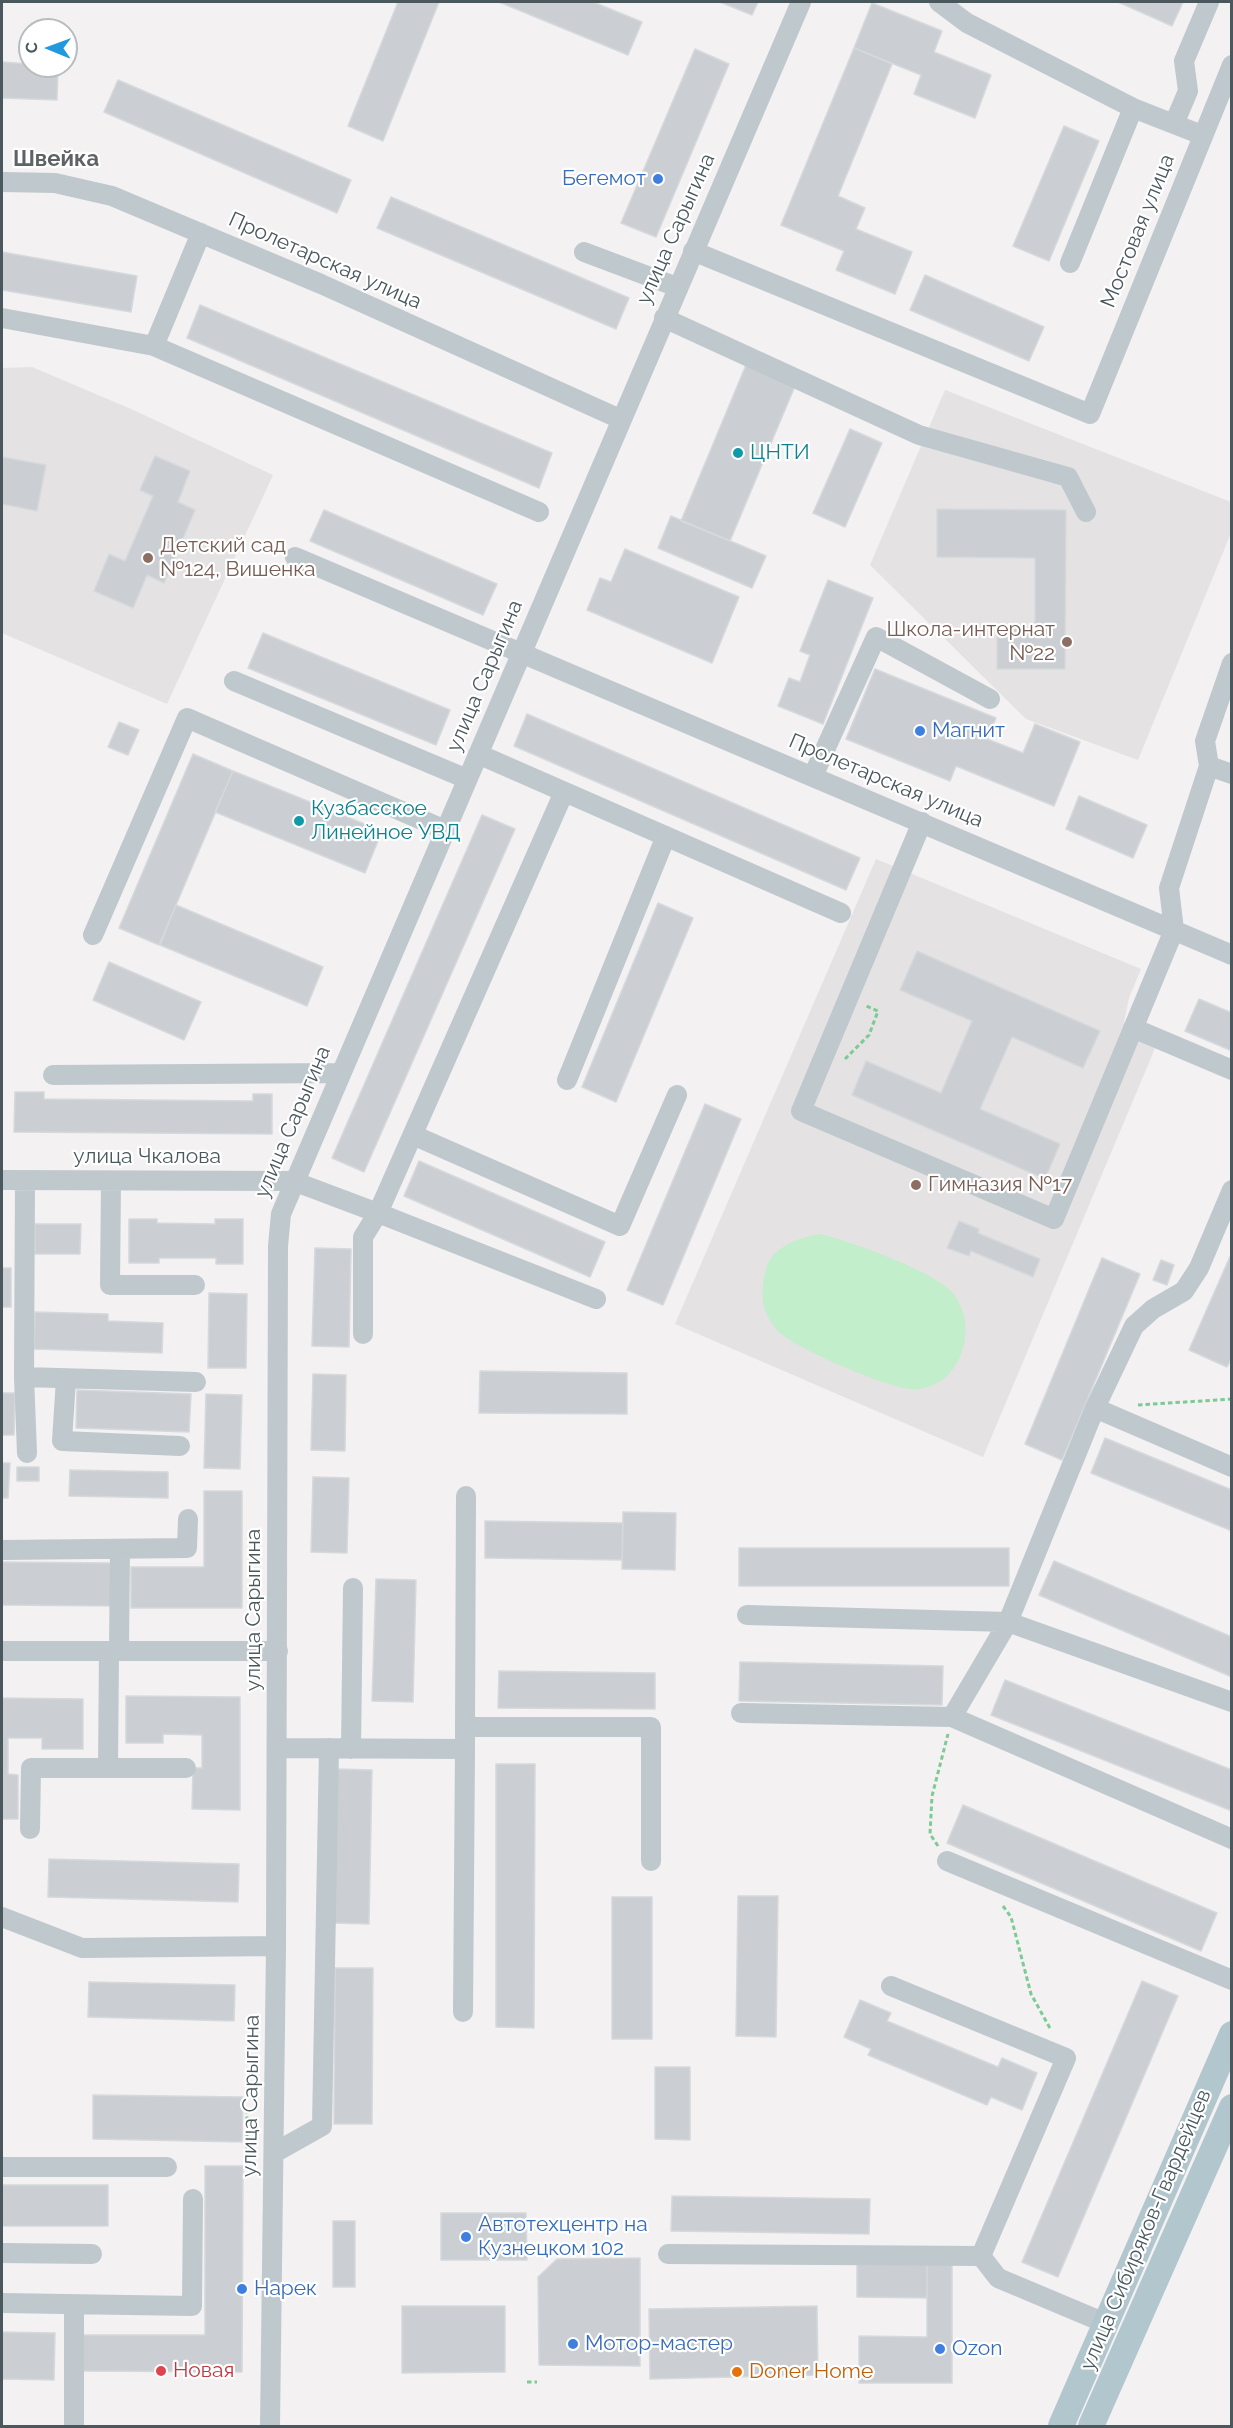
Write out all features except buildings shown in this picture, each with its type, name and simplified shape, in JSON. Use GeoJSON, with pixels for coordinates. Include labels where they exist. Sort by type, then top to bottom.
{"type":"FeatureCollection","features":[{"type":"Feature","properties":{"kind":"main road","name":"улица Сибиряков-Гвардейцев"},"geometry":{"type":"LineString","coordinates":[[1060,2427],[1232,2034]]}},
{"type":"Feature","properties":{"kind":"main road","name":"улица Сибиряков-Гвардейцев"},"geometry":{"type":"LineString","coordinates":[[1091,2427],[1232,2107]]}},
{"type":"Feature","properties":{"kind":"street","name":"улица Сарыгина"},"geometry":{"type":"LineString","coordinates":[[270,2427],[278,1651],[278,1246],[281,1214],[339,1073],[801,2]]}},
{"type":"Feature","properties":{"kind":"street"},"geometry":{"type":"LineString","coordinates":[[939,2],[967,23],[1133,108],[1202,135]]}},
{"type":"Feature","properties":{"kind":"street"},"geometry":{"type":"LineString","coordinates":[[1174,124],[1188,92],[1184,61],[1209,2]]}},
{"type":"Feature","properties":{"kind":"street","name":"Мостовая улица"},"geometry":{"type":"LineString","coordinates":[[693,251],[1090,414],[1232,65]]}},
{"type":"Feature","properties":{"kind":"street"},"geometry":{"type":"LineString","coordinates":[[1070,263],[1133,108]]}},
{"type":"Feature","properties":{"kind":"street","name":"Пролетарская улица"},"geometry":{"type":"LineString","coordinates":[[2,182],[55,183],[77,186],[112,196],[321,284],[620,419]]}},
{"type":"Feature","properties":{"kind":"street"},"geometry":{"type":"LineString","coordinates":[[154,346],[201,233]]}},
{"type":"Feature","properties":{"kind":"street"},"geometry":{"type":"LineString","coordinates":[[584,252],[677,287]]}},
{"type":"Feature","properties":{"kind":"street"},"geometry":{"type":"LineString","coordinates":[[2,318],[154,346],[539,512]]}},
{"type":"Feature","properties":{"kind":"street"},"geometry":{"type":"LineString","coordinates":[[663,318],[919,435],[1068,477],[1086,512]]}},
{"type":"Feature","properties":{"kind":"street","name":"Пролетарская улица"},"geometry":{"type":"LineString","coordinates":[[295,557],[1232,955]]}},
{"type":"Feature","properties":{"kind":"street"},"geometry":{"type":"LineString","coordinates":[[813,776],[876,637],[990,699]]}},
{"type":"Feature","properties":{"kind":"street"},"geometry":{"type":"LineString","coordinates":[[922,822],[801,1111],[1054,1219],[1174,930],[1169,888],[1209,766],[1205,741],[1232,663]]}},
{"type":"Feature","properties":{"kind":"street"},"geometry":{"type":"LineString","coordinates":[[234,681],[467,779]]}},
{"type":"Feature","properties":{"kind":"street"},"geometry":{"type":"LineString","coordinates":[[93,935],[187,718],[445,830]]}},
{"type":"Feature","properties":{"kind":"street"},"geometry":{"type":"LineString","coordinates":[[478,754],[841,913]]}},
{"type":"Feature","properties":{"kind":"street"},"geometry":{"type":"LineString","coordinates":[[1209,766],[1232,774]]}},
{"type":"Feature","properties":{"kind":"street"},"geometry":{"type":"LineString","coordinates":[[363,1334],[363,1237],[378,1213],[564,792]]}},
{"type":"Feature","properties":{"kind":"street"},"geometry":{"type":"LineString","coordinates":[[567,1080],[666,836]]}},
{"type":"Feature","properties":{"kind":"street"},"geometry":{"type":"LineString","coordinates":[[1133,1028],[1232,1070]]}},
{"type":"Feature","properties":{"kind":"street"},"geometry":{"type":"LineString","coordinates":[[53,1075],[339,1073]]}},
{"type":"Feature","properties":{"kind":"street"},"geometry":{"type":"LineString","coordinates":[[413,1135],[620,1226],[677,1095]]}},
{"type":"Feature","properties":{"kind":"street","name":"улица Чкалова"},"geometry":{"type":"LineString","coordinates":[[2,1180],[293,1181]]}},
{"type":"Feature","properties":{"kind":"street"},"geometry":{"type":"LineString","coordinates":[[25,1180],[24,1377],[27,1452]]}},
{"type":"Feature","properties":{"kind":"street"},"geometry":{"type":"LineString","coordinates":[[293,1181],[596,1299]]}},
{"type":"Feature","properties":{"kind":"street"},"geometry":{"type":"LineString","coordinates":[[111,1182],[110,1285],[195,1285]]}},
{"type":"Feature","properties":{"kind":"street"},"geometry":{"type":"LineString","coordinates":[[952,1717],[1008,1622],[1095,1408],[1134,1326],[1153,1309],[1184,1291],[1199,1268],[1232,1190]]}},
{"type":"Feature","properties":{"kind":"street"},"geometry":{"type":"LineString","coordinates":[[24,1377],[196,1382]]}},
{"type":"Feature","properties":{"kind":"street"},"geometry":{"type":"LineString","coordinates":[[66,1378],[62,1442],[180,1446]]}},
{"type":"Feature","properties":{"kind":"street"},"geometry":{"type":"LineString","coordinates":[[1095,1408],[1232,1467]]}},
{"type":"Feature","properties":{"kind":"street"},"geometry":{"type":"LineString","coordinates":[[463,2012],[466,1496]]}},
{"type":"Feature","properties":{"kind":"street"},"geometry":{"type":"LineString","coordinates":[[2,1550],[187,1548],[188,1519]]}},
{"type":"Feature","properties":{"kind":"street"},"geometry":{"type":"LineString","coordinates":[[108,1768],[120,1550]]}},
{"type":"Feature","properties":{"kind":"street"},"geometry":{"type":"LineString","coordinates":[[351,1749],[353,1588]]}},
{"type":"Feature","properties":{"kind":"street"},"geometry":{"type":"LineString","coordinates":[[747,1616],[1008,1622],[1232,1702]]}},
{"type":"Feature","properties":{"kind":"street"},"geometry":{"type":"LineString","coordinates":[[2,1651],[278,1651]]}},
{"type":"Feature","properties":{"kind":"street"},"geometry":{"type":"LineString","coordinates":[[741,1713],[952,1717],[1232,1839]]}},
{"type":"Feature","properties":{"kind":"street"},"geometry":{"type":"LineString","coordinates":[[465,1727],[651,1727],[651,1861]]}},
{"type":"Feature","properties":{"kind":"street"},"geometry":{"type":"LineString","coordinates":[[277,1748],[465,1749]]}},
{"type":"Feature","properties":{"kind":"street"},"geometry":{"type":"LineString","coordinates":[[274,2153],[322,2126],[329,1748]]}},
{"type":"Feature","properties":{"kind":"street"},"geometry":{"type":"LineString","coordinates":[[30,1829],[31,1768],[186,1768]]}},
{"type":"Feature","properties":{"kind":"street"},"geometry":{"type":"LineString","coordinates":[[947,1861],[1232,1980]]}},
{"type":"Feature","properties":{"kind":"street"},"geometry":{"type":"LineString","coordinates":[[2,1917],[82,1948],[276,1946]]}},
{"type":"Feature","properties":{"kind":"street"},"geometry":{"type":"LineString","coordinates":[[891,1986],[1066,2058],[981,2256]]}},
{"type":"Feature","properties":{"kind":"street"},"geometry":{"type":"LineString","coordinates":[[2,2168],[167,2167]]}},
{"type":"Feature","properties":{"kind":"street"},"geometry":{"type":"LineString","coordinates":[[2,2303],[192,2306],[193,2199]]}},
{"type":"Feature","properties":{"kind":"street"},"geometry":{"type":"LineString","coordinates":[[2,2253],[92,2254]]}},
{"type":"Feature","properties":{"kind":"street"},"geometry":{"type":"LineString","coordinates":[[668,2254],[981,2256]]}},
{"type":"Feature","properties":{"kind":"street"},"geometry":{"type":"LineString","coordinates":[[981,2256],[998,2278],[1106,2323]]}},
{"type":"Feature","properties":{"kind":"street"},"geometry":{"type":"LineString","coordinates":[[74,2305],[74,2427]]}},
{"type":"Feature","properties":{"kind":"path"},"geometry":{"type":"LineString","coordinates":[[1129,1406],[1232,1399]]}},
{"type":"Feature","properties":{"kind":"path"},"geometry":{"type":"LineString","coordinates":[[947,1861],[930,1834],[932,1796],[952,1717]]}},
{"type":"Feature","properties":{"kind":"path"},"geometry":{"type":"LineString","coordinates":[[980,1875],[1011,1917],[1031,1994],[1066,2058]]}},
{"type":"Feature","properties":{"kind":"path"},"geometry":{"type":"LineString","coordinates":[[247,2106],[247,2151]]}},
{"type":"Feature","properties":{"kind":"path"},"geometry":{"type":"LineString","coordinates":[[526,2382],[537,2382]]}},
{"type":"Feature","properties":{"kind":"shaded area","name":"Детский сад №124, Вишенка"},"geometry":{"type":"Polygon","coordinates":[[[32,367],[131,409],[273,475],[167,704],[2,633],[2,368],[32,367]]]}},
{"type":"Feature","properties":{"kind":"shaded area","name":"Школа-интернат №22"},"geometry":{"type":"Polygon","coordinates":[[[945,390],[1231,502],[1231,533],[1138,760],[1026,719],[870,565],[945,390]]]}},
{"type":"Feature","properties":{"kind":"shaded area","name":"Гимназия №17"},"geometry":{"type":"Polygon","coordinates":[[[876,859],[1141,969],[1129,998],[1122,1032],[1156,1046],[983,1457],[675,1324],[876,859]]]}},
{"type":"Feature","properties":{"kind":"green space"},"geometry":{"type":"Polygon","coordinates":[[[820,1234],[910,1266],[943,1284],[952,1292],[961,1307],[965,1325],[965,1342],[950,1372],[938,1383],[922,1389],[891,1385],[856,1372],[798,1345],[784,1336],[771,1323],[763,1302],[763,1281],[772,1256],[794,1241],[820,1234]]]}},
{"type":"Feature","properties":{"kind":"place","name":"Бегемот"},"geometry":{"type":"Point","coordinates":[658,179]}},
{"type":"Feature","properties":{"kind":"place","name":"ЦНТИ"},"geometry":{"type":"Point","coordinates":[738,453]}},
{"type":"Feature","properties":{"kind":"place","name":"Детский сад №124, Вишенка"},"geometry":{"type":"Point","coordinates":[148,558]}},
{"type":"Feature","properties":{"kind":"place","name":"Школа-интернат №22"},"geometry":{"type":"Point","coordinates":[1067,642]}},
{"type":"Feature","properties":{"kind":"place","name":"Магнит"},"geometry":{"type":"Point","coordinates":[920,731]}},
{"type":"Feature","properties":{"kind":"place","name":"Кузбасское Линейное УВД"},"geometry":{"type":"Point","coordinates":[299,821]}},
{"type":"Feature","properties":{"kind":"place","name":"Гимназия №17"},"geometry":{"type":"Point","coordinates":[916,1185]}},
{"type":"Feature","properties":{"kind":"place","name":"Автотехцентр на Кузнецком 102"},"geometry":{"type":"Point","coordinates":[466,2237]}},
{"type":"Feature","properties":{"kind":"place","name":"Нарек"},"geometry":{"type":"Point","coordinates":[242,2289]}},
{"type":"Feature","properties":{"kind":"place","name":"Мотор-мастер"},"geometry":{"type":"Point","coordinates":[573,2344]}},
{"type":"Feature","properties":{"kind":"place","name":"Ozon"},"geometry":{"type":"Point","coordinates":[940,2349]}},
{"type":"Feature","properties":{"kind":"place","name":"Новая"},"geometry":{"type":"Point","coordinates":[161,2371]}},
{"type":"Feature","properties":{"kind":"place","name":"Doner Home"},"geometry":{"type":"Point","coordinates":[737,2372]}},
{"type":"Feature","properties":{"kind":"district","name":"Швейка"},"geometry":{"type":"Point","coordinates":[56,159]}}]}
